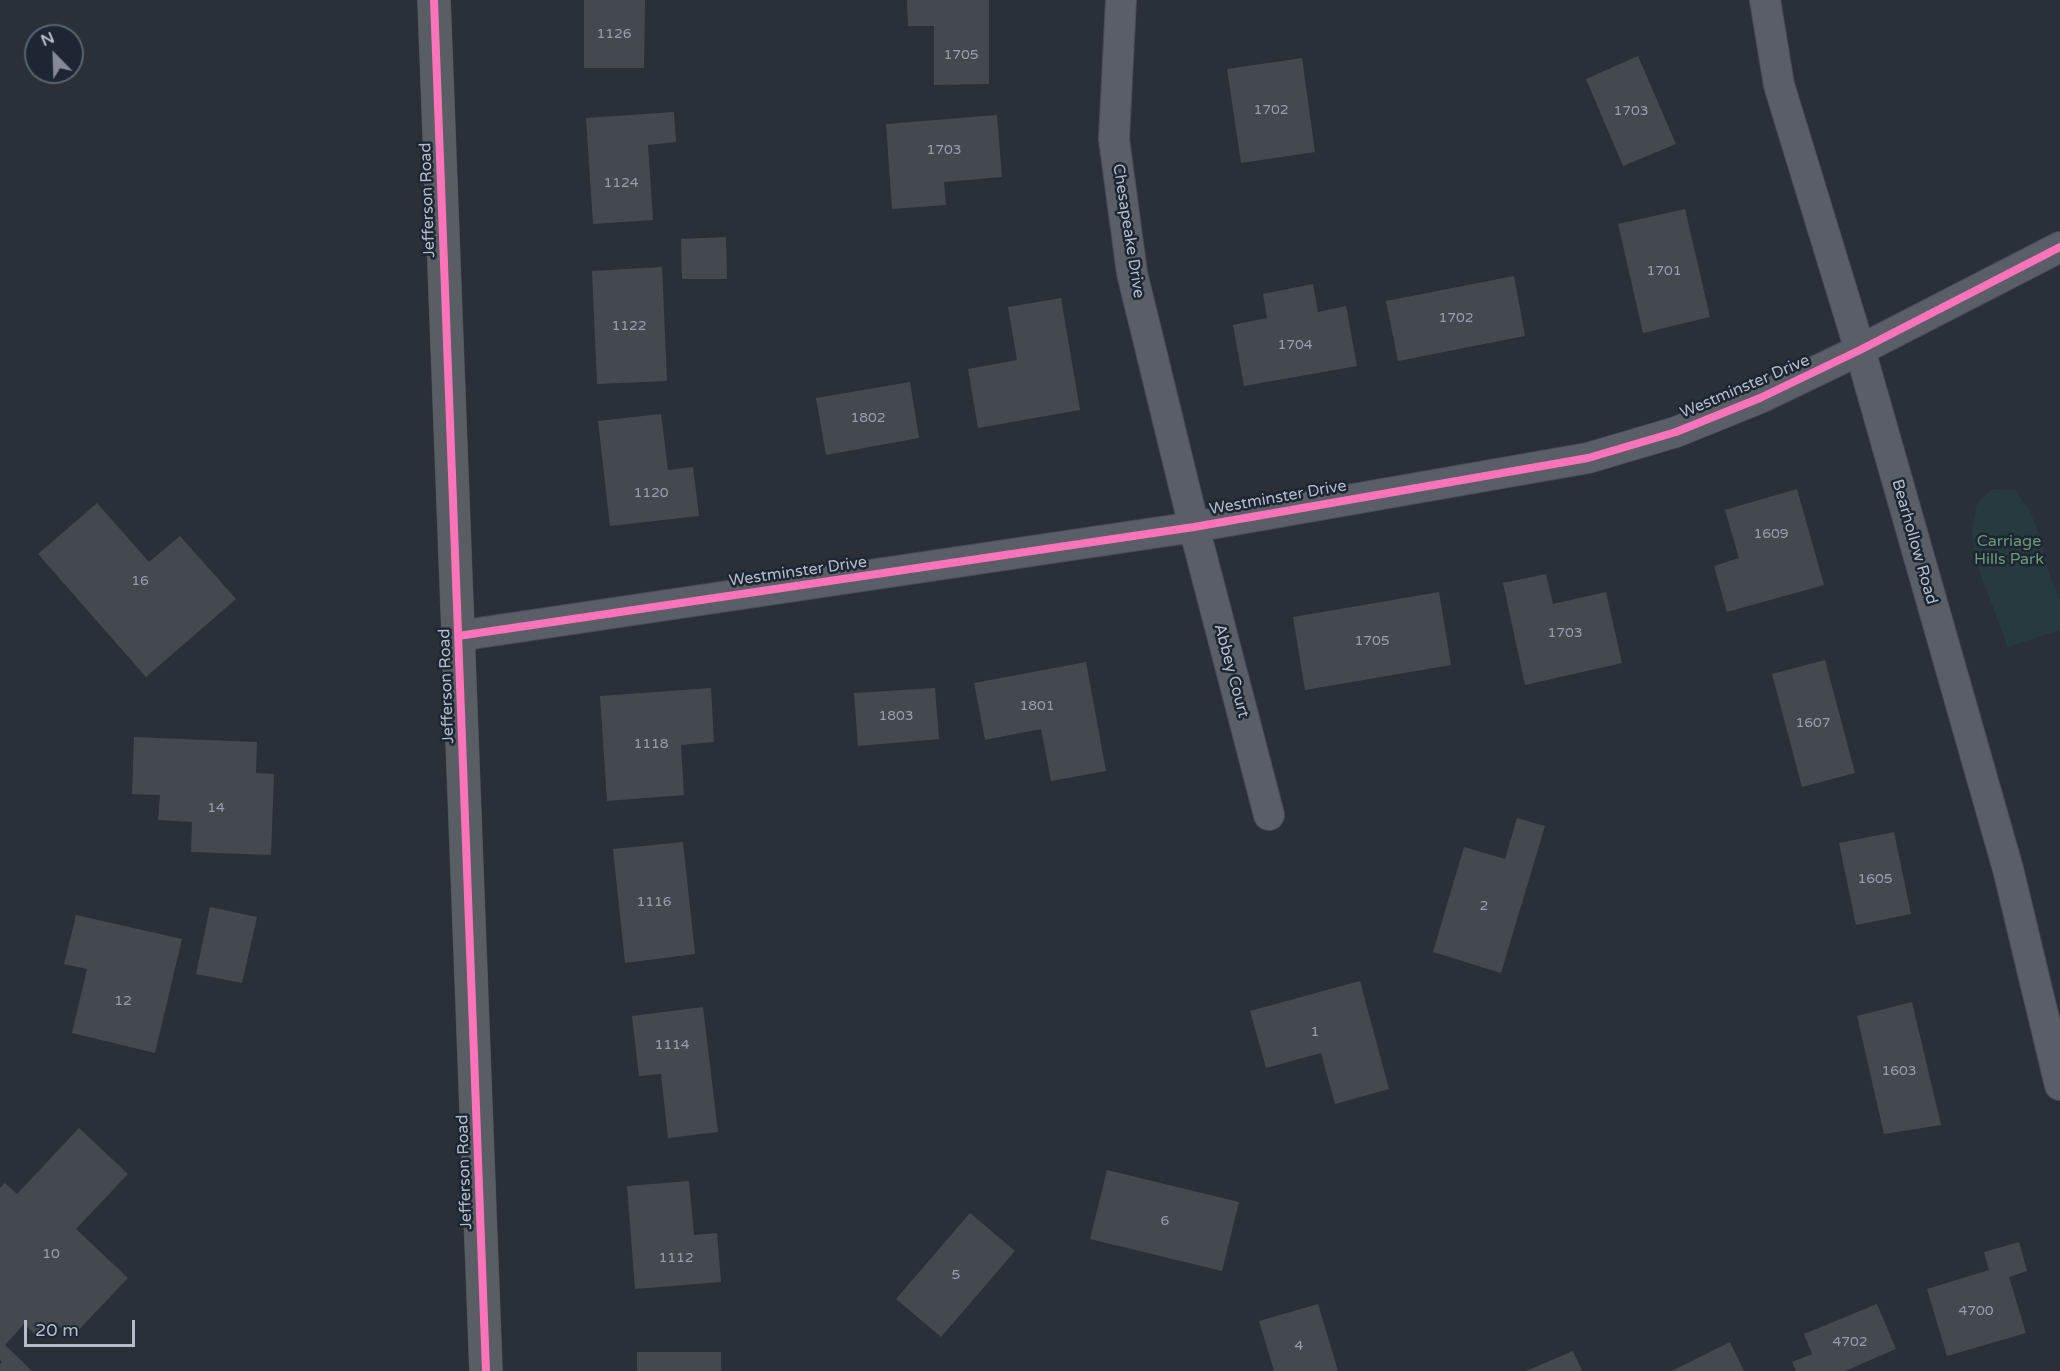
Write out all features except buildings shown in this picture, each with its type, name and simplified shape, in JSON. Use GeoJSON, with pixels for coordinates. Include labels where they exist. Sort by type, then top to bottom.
{"type":"FeatureCollection","features":[{"type":"Feature","properties":{"kind":"street","name":"Jefferson Road"},"geometry":{"type":"LineString","coordinates":[[434,0],[486,1371]]}},
{"type":"Feature","properties":{"kind":"street","name":"Chesapeake Drive"},"geometry":{"type":"LineString","coordinates":[[1121,0],[1114,139],[1132,273],[1194,527]]}},
{"type":"Feature","properties":{"kind":"street","name":"Bearhollow Road"},"geometry":{"type":"LineString","coordinates":[[1765,0],[1779,85],[1860,350],[2008,868],[2060,1085]]}},
{"type":"Feature","properties":{"kind":"street","name":"Westminster Drive"},"geometry":{"type":"LineString","coordinates":[[458,636],[1194,527],[1588,458],[1676,432],[1760,398],[1860,350],[2060,247]]}},
{"type":"Feature","properties":{"kind":"street","name":"Abbey Court"},"geometry":{"type":"LineString","coordinates":[[1194,527],[1269,815]]}},
{"type":"Feature","properties":{"kind":"green space","name":"Carriage Hills Park"},"geometry":{"type":"Polygon","coordinates":[[[1992,489],[2015,490],[2030,511],[2040,537],[2050,576],[2060,599],[2060,630],[2008,647],[1974,557],[1972,529],[1977,503],[1992,489]]]}},
{"type":"Feature","properties":{"kind":"cycle path"},"geometry":{"type":"LineString","coordinates":[[434,0],[486,1371]]}},
{"type":"Feature","properties":{"kind":"cycle path"},"geometry":{"type":"LineString","coordinates":[[458,636],[1194,527],[1588,458],[1676,432],[1760,398],[1860,350],[2060,247]]}}]}
